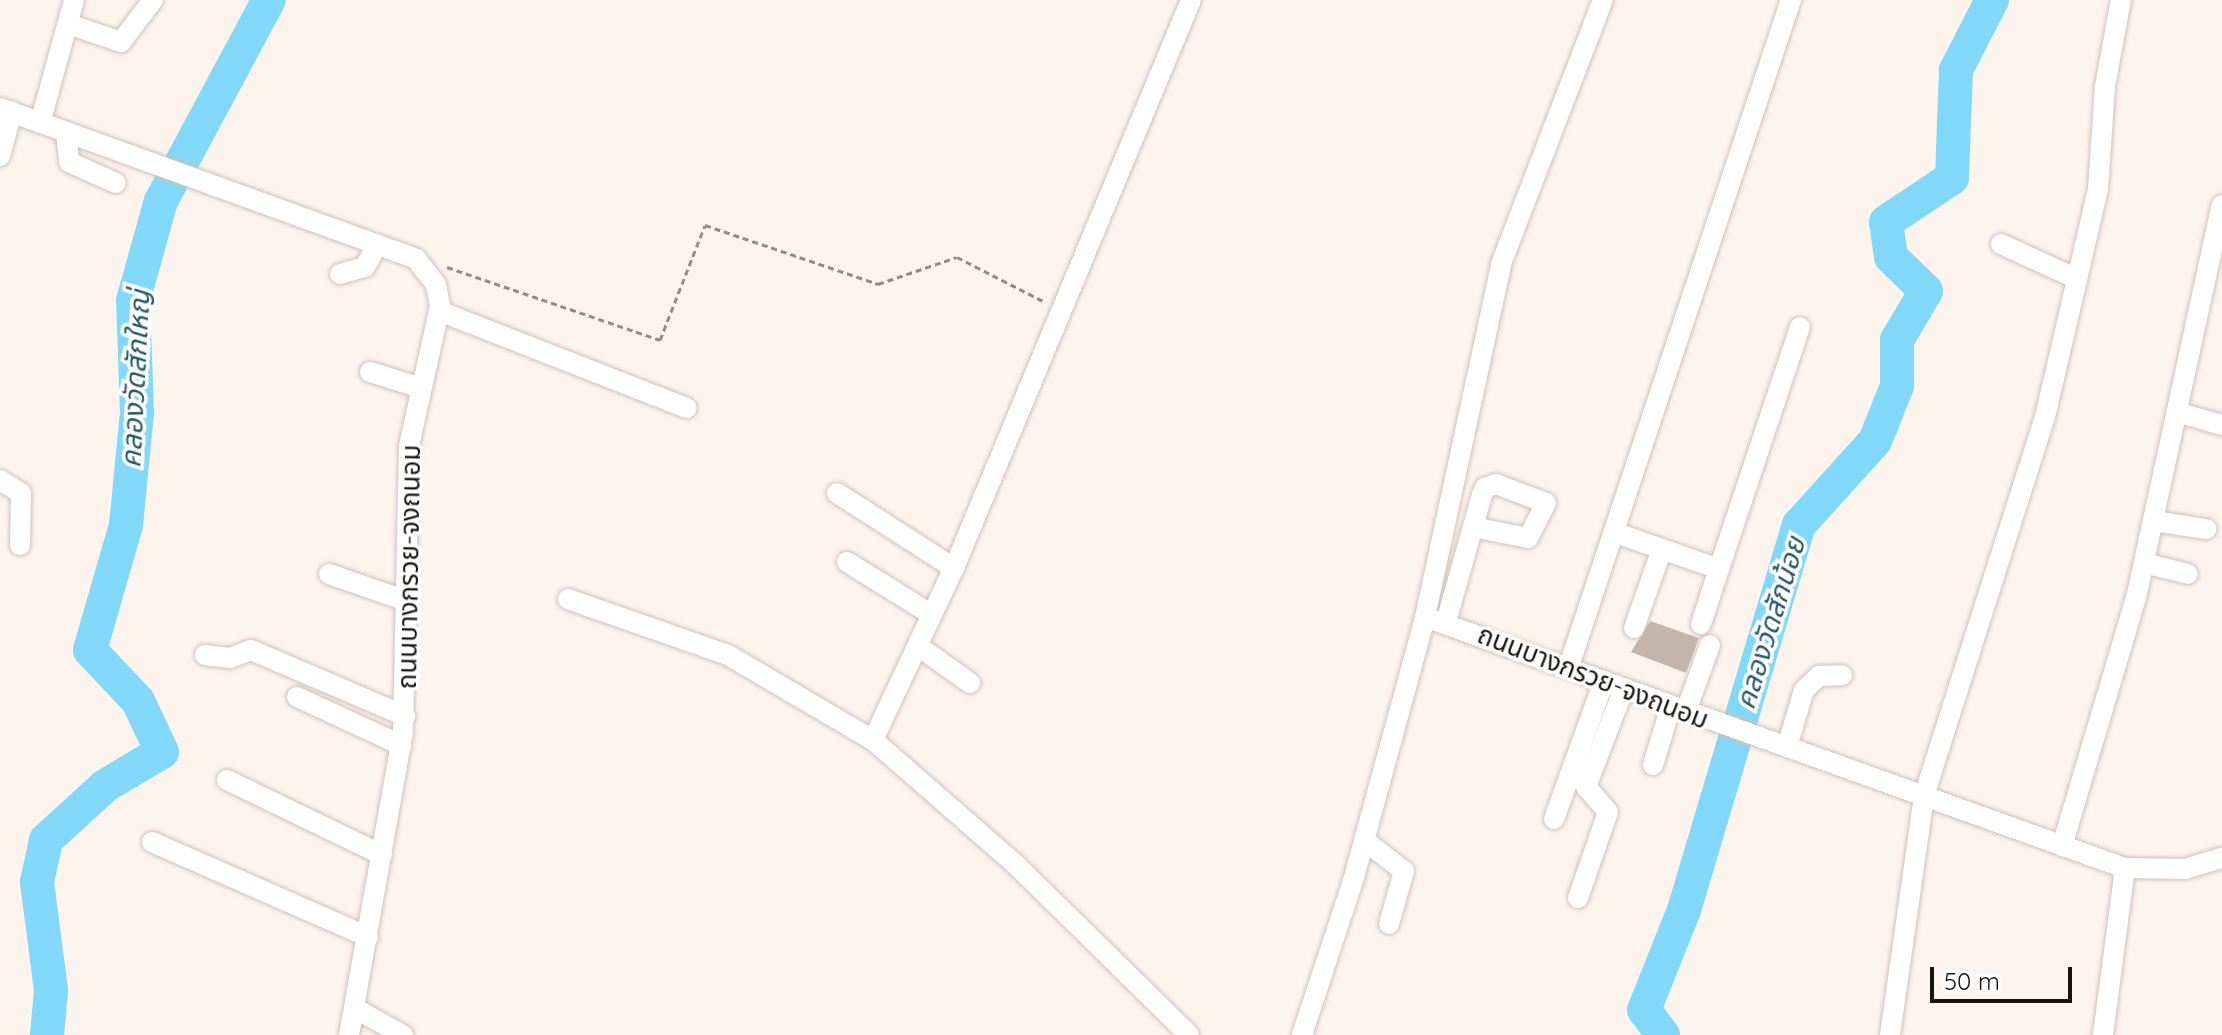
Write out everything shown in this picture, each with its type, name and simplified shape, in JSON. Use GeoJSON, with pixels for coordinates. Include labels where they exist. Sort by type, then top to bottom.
{"type":"FeatureCollection","features":[{"type":"Feature","properties":{"kind":"street"},"geometry":{"type":"LineString","coordinates":[[40,123],[71,25],[74,0]]}},
{"type":"Feature","properties":{"kind":"street"},"geometry":{"type":"LineString","coordinates":[[71,25],[121,42],[153,0]]}},
{"type":"Feature","properties":{"kind":"street"},"geometry":{"type":"LineString","coordinates":[[873,740],[954,568],[1191,0]]}},
{"type":"Feature","properties":{"kind":"street"},"geometry":{"type":"LineString","coordinates":[[1302,1035],[1365,841],[1425,617],[1501,264],[1603,0]]}},
{"type":"Feature","properties":{"kind":"street"},"geometry":{"type":"LineString","coordinates":[[1569,666],[1616,533],[1791,0]]}},
{"type":"Feature","properties":{"kind":"street"},"geometry":{"type":"LineString","coordinates":[[1890,1035],[1924,796],[2045,417],[2098,189],[2105,86],[2121,0]]}},
{"type":"Feature","properties":{"kind":"street"},"geometry":{"type":"LineString","coordinates":[[0,156],[6,110],[203,180],[416,259],[436,285],[439,311],[687,408]]}},
{"type":"Feature","properties":{"kind":"street"},"geometry":{"type":"LineString","coordinates":[[66,132],[69,162],[116,183]]}},
{"type":"Feature","properties":{"kind":"street"},"geometry":{"type":"LineString","coordinates":[[2062,846],[2144,563],[2180,413],[2222,205]]}},
{"type":"Feature","properties":{"kind":"street"},"geometry":{"type":"LineString","coordinates":[[2001,244],[2077,279]]}},
{"type":"Feature","properties":{"kind":"street"},"geometry":{"type":"LineString","coordinates":[[340,274],[365,267],[377,245]]}},
{"type":"Feature","properties":{"kind":"street","name":"ถนนบางกรวย-จงถนอม"},"geometry":{"type":"LineString","coordinates":[[349,1035],[405,716],[407,470],[421,388],[439,311]]}},
{"type":"Feature","properties":{"kind":"street"},"geometry":{"type":"LineString","coordinates":[[1701,624],[1800,327]]}},
{"type":"Feature","properties":{"kind":"street"},"geometry":{"type":"LineString","coordinates":[[370,372],[421,388]]}},
{"type":"Feature","properties":{"kind":"street"},"geometry":{"type":"LineString","coordinates":[[2180,413],[2222,425]]}},
{"type":"Feature","properties":{"kind":"street"},"geometry":{"type":"LineString","coordinates":[[0,480],[20,490],[20,545]]}},
{"type":"Feature","properties":{"kind":"street"},"geometry":{"type":"LineString","coordinates":[[837,493],[954,568]]}},
{"type":"Feature","properties":{"kind":"street"},"geometry":{"type":"LineString","coordinates":[[2154,521],[2206,529]]}},
{"type":"Feature","properties":{"kind":"street"},"geometry":{"type":"LineString","coordinates":[[1446,622],[1473,527]]}},
{"type":"Feature","properties":{"kind":"street"},"geometry":{"type":"LineString","coordinates":[[1616,533],[1719,569]]}},
{"type":"Feature","properties":{"kind":"street"},"geometry":{"type":"LineString","coordinates":[[1634,628],[1662,549]]}},
{"type":"Feature","properties":{"kind":"street"},"geometry":{"type":"LineString","coordinates":[[847,562],[931,614]]}},
{"type":"Feature","properties":{"kind":"street"},"geometry":{"type":"LineString","coordinates":[[2144,563],[2188,574]]}},
{"type":"Feature","properties":{"kind":"street"},"geometry":{"type":"LineString","coordinates":[[329,574],[407,601]]}},
{"type":"Feature","properties":{"kind":"street"},"geometry":{"type":"LineString","coordinates":[[568,599],[728,655],[873,740],[1014,863],[1189,1035]]}},
{"type":"Feature","properties":{"kind":"street","name":"ถนนบางกรวย-จงถนอม"},"geometry":{"type":"LineString","coordinates":[[1425,617],[1569,666],[1723,727],[2125,868],[2185,869],[2222,858]]}},
{"type":"Feature","properties":{"kind":"street"},"geometry":{"type":"LineString","coordinates":[[1653,765],[1710,645]]}},
{"type":"Feature","properties":{"kind":"street"},"geometry":{"type":"LineString","coordinates":[[918,646],[970,683]]}},
{"type":"Feature","properties":{"kind":"street"},"geometry":{"type":"LineString","coordinates":[[205,655],[230,658],[251,650],[405,716]]}},
{"type":"Feature","properties":{"kind":"street"},"geometry":{"type":"LineString","coordinates":[[1787,747],[1804,690],[1819,676],[1842,675]]}},
{"type":"Feature","properties":{"kind":"street"},"geometry":{"type":"LineString","coordinates":[[1554,819],[1604,681]]}},
{"type":"Feature","properties":{"kind":"street"},"geometry":{"type":"LineString","coordinates":[[1578,898],[1608,812],[1586,787],[1624,688]]}},
{"type":"Feature","properties":{"kind":"street"},"geometry":{"type":"LineString","coordinates":[[297,697],[401,745]]}},
{"type":"Feature","properties":{"kind":"street"},"geometry":{"type":"LineString","coordinates":[[227,780],[382,855]]}},
{"type":"Feature","properties":{"kind":"street"},"geometry":{"type":"LineString","coordinates":[[1365,841],[1404,871],[1389,924]]}},
{"type":"Feature","properties":{"kind":"street"},"geometry":{"type":"LineString","coordinates":[[152,842],[368,937]]}},
{"type":"Feature","properties":{"kind":"street"},"geometry":{"type":"LineString","coordinates":[[2103,1035],[2125,868]]}},
{"type":"Feature","properties":{"kind":"street"},"geometry":{"type":"LineString","coordinates":[[356,1009],[403,1035]]}},
{"type":"Feature","properties":{"kind":"path"},"geometry":{"type":"LineString","coordinates":[[416,259],[503,282],[660,340],[705,225],[878,284],[957,257],[1063,311]]}},
{"type":"Feature","properties":{"kind":"building"},"geometry":{"type":"Polygon","coordinates":[[[1650,621],[1699,638],[1686,673],[1631,652],[1650,621]]]}},
{"type":"Feature","properties":{"kind":"waterway","name":"คลองวัดสักใหญ่"},"geometry":{"type":"LineString","coordinates":[[47,1035],[51,990],[37,882],[46,840],[105,786],[162,752],[138,701],[90,650],[126,525],[137,413],[133,301],[161,201],[269,0]]}},
{"type":"Feature","properties":{"kind":"waterway","name":"คลองวัดสักน้อย"},"geometry":{"type":"LineString","coordinates":[[1663,1035],[1644,1010],[1684,910],[1799,525],[1875,441],[1897,386],[1897,340],[1926,291],[1891,257],[1886,222],[1952,178],[1956,70],[1992,0]]}}]}
